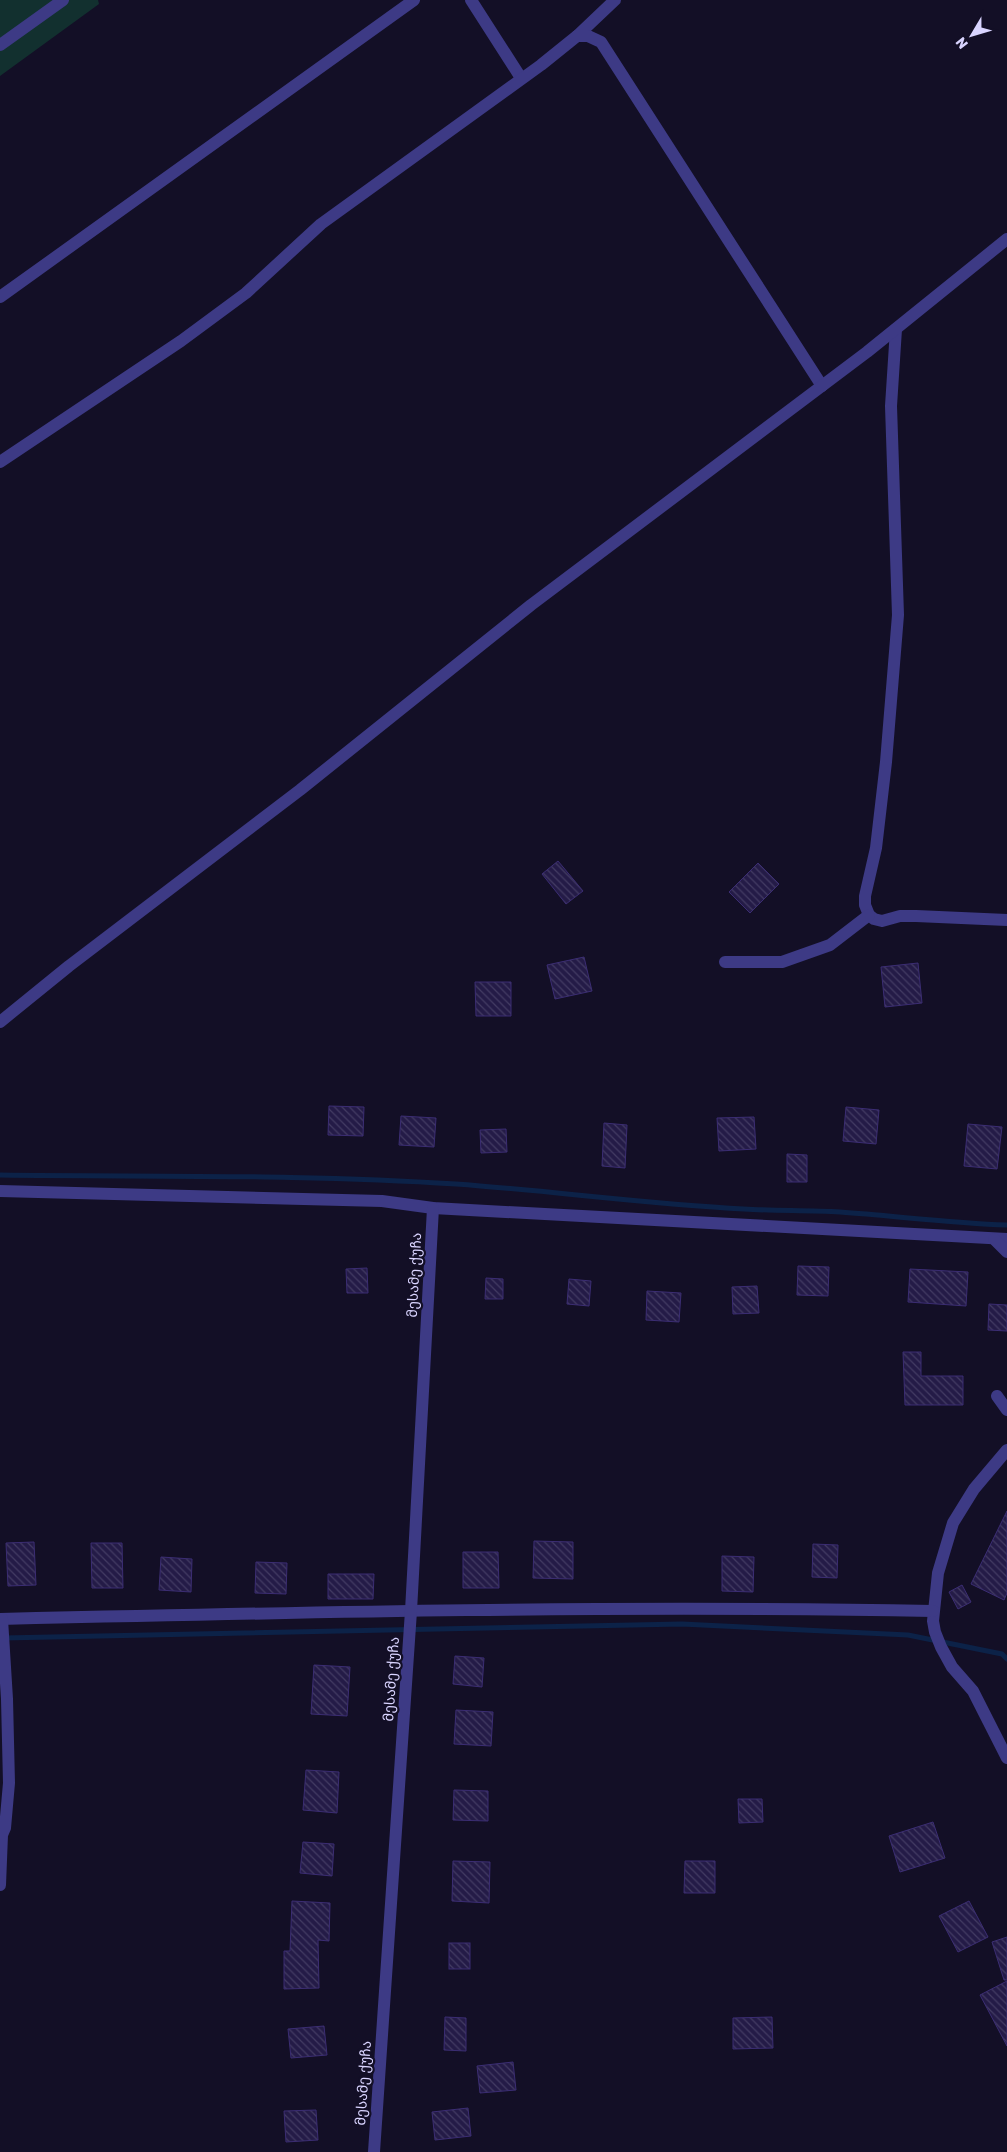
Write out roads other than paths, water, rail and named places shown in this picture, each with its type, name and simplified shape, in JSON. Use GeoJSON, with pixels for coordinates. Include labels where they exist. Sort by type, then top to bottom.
{"type":"FeatureCollection","features":[{"type":"Feature","properties":{"kind":"street"},"geometry":{"type":"LineString","coordinates":[[0,45],[63,0]]}},
{"type":"Feature","properties":{"kind":"street"},"geometry":{"type":"LineString","coordinates":[[0,297],[414,0]]}},
{"type":"Feature","properties":{"kind":"street"},"geometry":{"type":"LineString","coordinates":[[472,0],[522,78]]}},
{"type":"Feature","properties":{"kind":"street"},"geometry":{"type":"LineString","coordinates":[[0,462],[181,341],[246,293],[321,224],[522,78],[577,36],[615,0]]}},
{"type":"Feature","properties":{"kind":"street"},"geometry":{"type":"LineString","coordinates":[[577,36],[588,36],[601,42],[822,386]]}},
{"type":"Feature","properties":{"kind":"street"},"geometry":{"type":"LineString","coordinates":[[0,1022],[69,966],[300,790],[531,605],[822,386],[1007,239]]}},
{"type":"Feature","properties":{"kind":"street"},"geometry":{"type":"LineString","coordinates":[[896,329],[891,406],[898,615],[886,762],[876,848],[865,896],[865,905],[869,915],[874,920],[882,921],[916,916],[1007,920]]}},
{"type":"Feature","properties":{"kind":"street"},"geometry":{"type":"LineString","coordinates":[[725,962],[782,962],[830,945],[869,915]]}},
{"type":"Feature","properties":{"kind":"street"},"geometry":{"type":"LineString","coordinates":[[0,1191],[382,1201],[432,1208],[1007,1239]]}},
{"type":"Feature","properties":{"kind":"street","name":"მესამე ქუჩა"},"geometry":{"type":"LineString","coordinates":[[374,2152],[411,1611],[432,1208]]}},
{"type":"Feature","properties":{"kind":"street"},"geometry":{"type":"LineString","coordinates":[[994,1238],[1007,1252]]}},
{"type":"Feature","properties":{"kind":"street"},"geometry":{"type":"LineString","coordinates":[[997,1396],[1007,1410]]}},
{"type":"Feature","properties":{"kind":"street"},"geometry":{"type":"LineString","coordinates":[[1007,1450],[974,1489],[953,1523],[938,1573],[934,1611],[935,1632],[941,1647],[952,1667],[973,1691],[1007,1758]]}},
{"type":"Feature","properties":{"kind":"street"},"geometry":{"type":"LineString","coordinates":[[0,1885],[2,1835],[5,1828],[9,1783],[7,1699],[1,1619],[411,1611],[766,1608],[934,1611]]}},
{"type":"Feature","properties":{"kind":"waterway"},"geometry":{"type":"LineString","coordinates":[[0,1175],[285,1177],[399,1181],[492,1187],[708,1207],[840,1212],[1007,1225]]}},
{"type":"Feature","properties":{"kind":"waterway"},"geometry":{"type":"LineString","coordinates":[[3,1638],[682,1624],[908,1635],[1002,1654],[1007,1659]]}}]}
